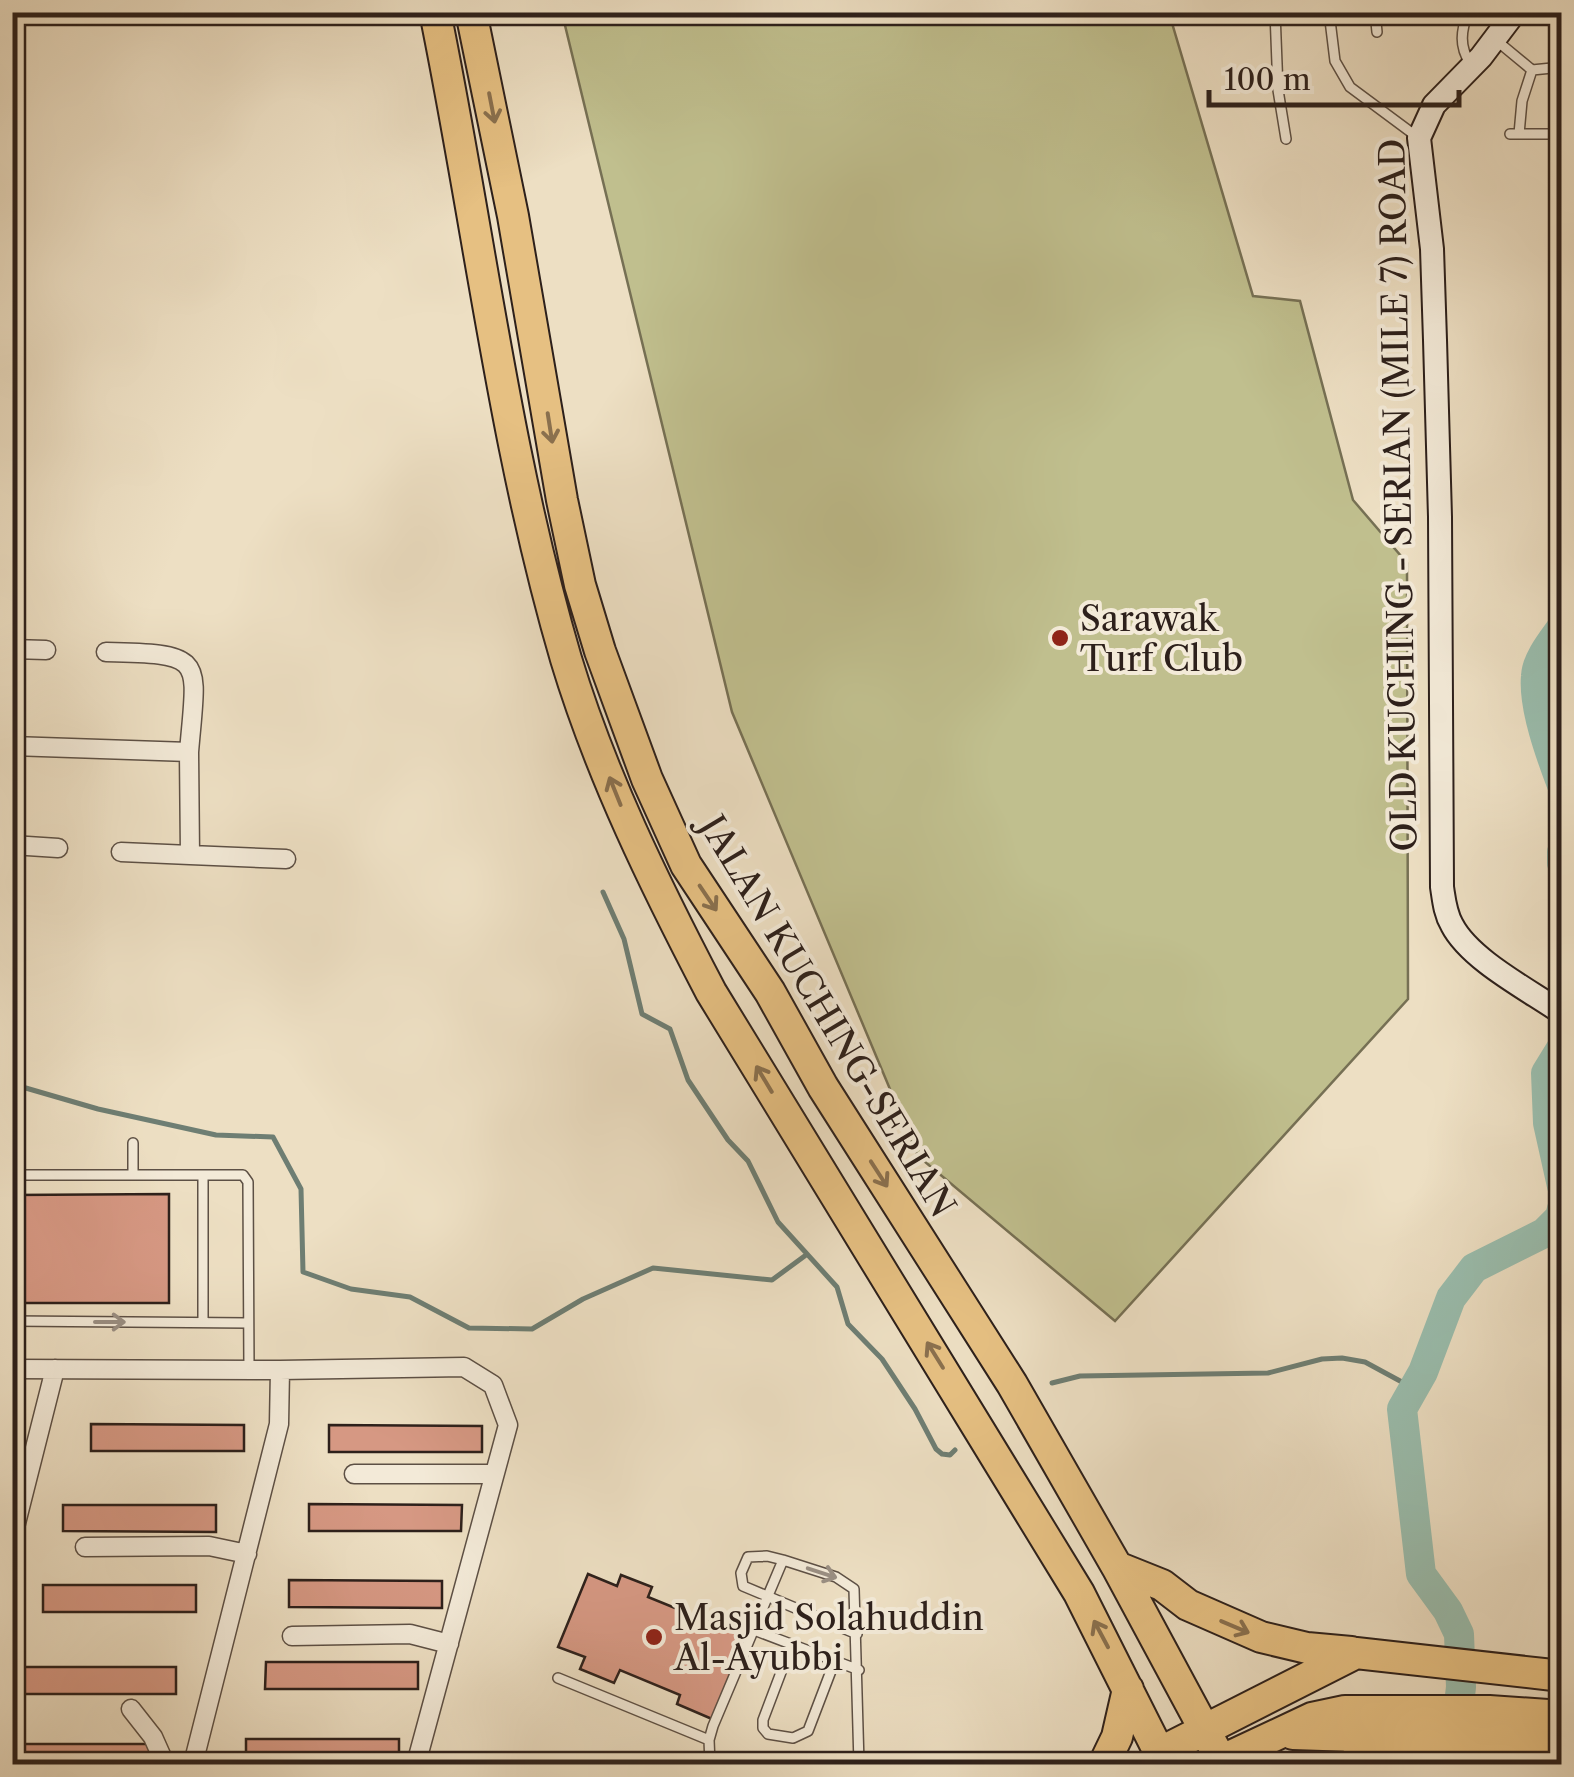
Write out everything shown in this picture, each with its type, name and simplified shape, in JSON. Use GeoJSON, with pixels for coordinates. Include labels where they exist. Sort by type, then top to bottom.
{"type":"FeatureCollection","features":[{"type":"Feature","properties":{"kind":"highway"},"geometry":{"type":"LineString","coordinates":[[435,12],[517,453],[567,660],[625,817],[711,992],[1079,1593],[1128,1688],[1154,1761],[1205,1729],[1356,1653]]}},
{"type":"Feature","properties":{"kind":"highway","name":"JALAN KUCHING-SERIAN"},"geometry":{"type":"LineString","coordinates":[[472,12],[580,584],[615,696],[647,778],[686,865],[770,992],[823,1088],[1012,1384],[1117,1567],[1205,1729],[1219,1763]]}},
{"type":"Feature","properties":{"kind":"highway"},"geometry":{"type":"LineString","coordinates":[[1117,1567],[1162,1585],[1188,1605],[1260,1637],[1307,1648],[1430,1658],[1562,1676]]}},
{"type":"Feature","properties":{"kind":"highway"},"geometry":{"type":"LineString","coordinates":[[1104,1764],[1117,1737],[1128,1688]]}},
{"type":"Feature","properties":{"kind":"highway"},"geometry":{"type":"LineString","coordinates":[[1219,1763],[1312,1718],[1344,1711],[1419,1724],[1489,1726],[1562,1716]]}},
{"type":"Feature","properties":{"kind":"highway"},"geometry":{"type":"LineString","coordinates":[[1275,1734],[1360,1750],[1419,1724]]}},
{"type":"Feature","properties":{"kind":"highway"},"geometry":{"type":"LineString","coordinates":[[1489,1726],[1562,1743]]}},
{"type":"Feature","properties":{"kind":"street","name":"OLD KUCHING - SERIAN (MILE 7) ROAD"},"geometry":{"type":"LineString","coordinates":[[1515,12],[1434,105],[1419,138],[1432,249],[1437,399],[1442,887],[1452,927],[1467,946],[1562,1013]]}},
{"type":"Feature","properties":{"kind":"street"},"geometry":{"type":"LineString","coordinates":[[12,649],[46,650]]}},
{"type":"Feature","properties":{"kind":"street"},"geometry":{"type":"LineString","coordinates":[[106,652],[167,654],[186,661],[192,671],[188,752],[190,855]]}},
{"type":"Feature","properties":{"kind":"street"},"geometry":{"type":"LineString","coordinates":[[12,746],[188,752]]}},
{"type":"Feature","properties":{"kind":"street"},"geometry":{"type":"LineString","coordinates":[[12,845],[58,848]]}},
{"type":"Feature","properties":{"kind":"street"},"geometry":{"type":"LineString","coordinates":[[121,852],[286,859]]}},
{"type":"Feature","properties":{"kind":"street"},"geometry":{"type":"LineString","coordinates":[[12,1369],[464,1366],[493,1385],[508,1425],[416,1764]]}},
{"type":"Feature","properties":{"kind":"street"},"geometry":{"type":"LineString","coordinates":[[12,1540],[55,1369]]}},
{"type":"Feature","properties":{"kind":"street"},"geometry":{"type":"LineString","coordinates":[[193,1764],[279,1424],[280,1370]]}},
{"type":"Feature","properties":{"kind":"street"},"geometry":{"type":"LineString","coordinates":[[354,1474],[494,1474]]}},
{"type":"Feature","properties":{"kind":"street"},"geometry":{"type":"LineString","coordinates":[[84,1547],[209,1546],[247,1554]]}},
{"type":"Feature","properties":{"kind":"street"},"geometry":{"type":"LineString","coordinates":[[292,1636],[410,1634],[449,1644]]}},
{"type":"Feature","properties":{"kind":"street"},"geometry":{"type":"LineString","coordinates":[[131,1709],[154,1737],[164,1764]]}},
{"type":"Feature","properties":{"kind":"lane"},"geometry":{"type":"LineString","coordinates":[[1274,12],[1278,90],[1286,140]]}},
{"type":"Feature","properties":{"kind":"lane"},"geometry":{"type":"LineString","coordinates":[[1329,12],[1335,61],[1350,87],[1419,138]]}},
{"type":"Feature","properties":{"kind":"lane"},"geometry":{"type":"LineString","coordinates":[[1375,12],[1378,32]]}},
{"type":"Feature","properties":{"kind":"lane"},"geometry":{"type":"LineString","coordinates":[[1468,12],[1462,39],[1463,51],[1472,65]]}},
{"type":"Feature","properties":{"kind":"lane"},"geometry":{"type":"LineString","coordinates":[[1495,39],[1532,70],[1562,67]]}},
{"type":"Feature","properties":{"kind":"lane"},"geometry":{"type":"LineString","coordinates":[[1532,70],[1514,134],[1562,134]]}},
{"type":"Feature","properties":{"kind":"lane"},"geometry":{"type":"LineString","coordinates":[[133,1142],[133,1175]]}},
{"type":"Feature","properties":{"kind":"lane"},"geometry":{"type":"LineString","coordinates":[[12,1175],[243,1175],[248,1182],[248,1370]]}},
{"type":"Feature","properties":{"kind":"lane"},"geometry":{"type":"LineString","coordinates":[[203,1175],[203,1322]]}},
{"type":"Feature","properties":{"kind":"lane"},"geometry":{"type":"LineString","coordinates":[[12,1321],[248,1322]]}},
{"type":"Feature","properties":{"kind":"lane"},"geometry":{"type":"LineString","coordinates":[[857,1634],[743,1586],[741,1573],[748,1557],[783,1560],[852,1586],[857,1634],[858,1764]]}},
{"type":"Feature","properties":{"kind":"lane"},"geometry":{"type":"LineString","coordinates":[[710,1764],[709,1740],[783,1560]]}},
{"type":"Feature","properties":{"kind":"lane"},"geometry":{"type":"LineString","coordinates":[[754,1630],[858,1670]]}},
{"type":"Feature","properties":{"kind":"lane"},"geometry":{"type":"LineString","coordinates":[[791,1646],[763,1720],[768,1734],[793,1738],[808,1731],[834,1663]]}},
{"type":"Feature","properties":{"kind":"lane"},"geometry":{"type":"LineString","coordinates":[[558,1678],[709,1740]]}},
{"type":"Feature","properties":{"kind":"shaded area","name":"Sarawak Turf Club"},"geometry":{"type":"Polygon","coordinates":[[[562,13],[1169,13],[1253,296],[1300,301],[1353,500],[1407,563],[1408,999],[1115,1321],[918,1156],[732,712],[562,13]]]}},
{"type":"Feature","properties":{"kind":"building"},"geometry":{"type":"Polygon","coordinates":[[[169,1194],[169,1303],[12,1303],[12,1195],[169,1194]]]}},
{"type":"Feature","properties":{"kind":"building"},"geometry":{"type":"Polygon","coordinates":[[[91,1424],[244,1425],[244,1451],[91,1451],[91,1424]]]}},
{"type":"Feature","properties":{"kind":"building"},"geometry":{"type":"Polygon","coordinates":[[[329,1425],[482,1426],[482,1452],[329,1452],[329,1425]]]}},
{"type":"Feature","properties":{"kind":"building"},"geometry":{"type":"Polygon","coordinates":[[[309,1504],[462,1505],[461,1531],[309,1531],[309,1504]]]}},
{"type":"Feature","properties":{"kind":"building"},"geometry":{"type":"Polygon","coordinates":[[[63,1505],[216,1505],[216,1532],[63,1531],[63,1505]]]}},
{"type":"Feature","properties":{"kind":"building","name":"Masjid Solahuddin Al-Ayubbi"},"geometry":{"type":"Polygon","coordinates":[[[588,1574],[617,1586],[621,1575],[652,1587],[648,1597],[712,1623],[716,1613],[750,1627],[712,1719],[677,1704],[680,1695],[620,1670],[614,1683],[580,1669],[585,1657],[558,1647],[588,1574]]]}},
{"type":"Feature","properties":{"kind":"building"},"geometry":{"type":"Polygon","coordinates":[[[289,1580],[442,1581],[442,1608],[289,1607],[289,1580]]]}},
{"type":"Feature","properties":{"kind":"building"},"geometry":{"type":"Polygon","coordinates":[[[43,1585],[196,1585],[196,1612],[43,1612],[43,1585]]]}},
{"type":"Feature","properties":{"kind":"building"},"geometry":{"type":"Polygon","coordinates":[[[266,1662],[418,1662],[418,1689],[265,1689],[266,1662]]]}},
{"type":"Feature","properties":{"kind":"building"},"geometry":{"type":"Polygon","coordinates":[[[24,1667],[176,1667],[176,1694],[23,1694],[24,1667]]]}},
{"type":"Feature","properties":{"kind":"building"},"geometry":{"type":"Polygon","coordinates":[[[246,1739],[399,1739],[399,1764],[246,1764],[246,1739]]]}},
{"type":"Feature","properties":{"kind":"building"},"geometry":{"type":"Polygon","coordinates":[[[12,1744],[154,1744],[154,1764],[12,1764],[12,1744]]]}},
{"type":"Feature","properties":{"kind":"waterway"},"geometry":{"type":"LineString","coordinates":[[1562,627],[1539,663],[1536,676],[1537,702],[1562,785]]}},
{"type":"Feature","properties":{"kind":"waterway"},"geometry":{"type":"LineString","coordinates":[[1562,852],[1562,863]]}},
{"type":"Feature","properties":{"kind":"waterway"},"geometry":{"type":"LineString","coordinates":[[603,892],[624,939],[642,1014],[670,1029],[688,1080],[728,1140],[748,1161],[778,1222],[837,1287],[848,1324],[882,1359],[936,1449],[950,1455],[955,1450]]}},
{"type":"Feature","properties":{"kind":"waterway"},"geometry":{"type":"LineString","coordinates":[[1562,1047],[1546,1073],[1548,1123],[1562,1186]]}},
{"type":"Feature","properties":{"kind":"waterway"},"geometry":{"type":"LineString","coordinates":[[12,1084],[98,1109],[216,1135],[273,1137],[301,1189],[303,1272],[351,1289],[410,1297],[469,1328],[532,1329],[583,1299],[653,1268],[772,1280],[806,1255]]}},
{"type":"Feature","properties":{"kind":"waterway"},"geometry":{"type":"LineString","coordinates":[[1452,1764],[1461,1687],[1459,1634],[1448,1611],[1421,1574],[1402,1409],[1423,1372],[1451,1298],[1474,1268],[1544,1233],[1560,1217],[1562,1209]]}},
{"type":"Feature","properties":{"kind":"waterway"},"geometry":{"type":"LineString","coordinates":[[1052,1383],[1080,1376],[1268,1373],[1342,1358],[1365,1362],[1413,1388]]}},
{"type":"Feature","properties":{"kind":"place","name":"Sarawak Turf Club"},"geometry":{"type":"Point","coordinates":[1060,638]}},
{"type":"Feature","properties":{"kind":"place","name":"Masjid Solahuddin Al-Ayubbi"},"geometry":{"type":"Point","coordinates":[654,1637]}}]}
